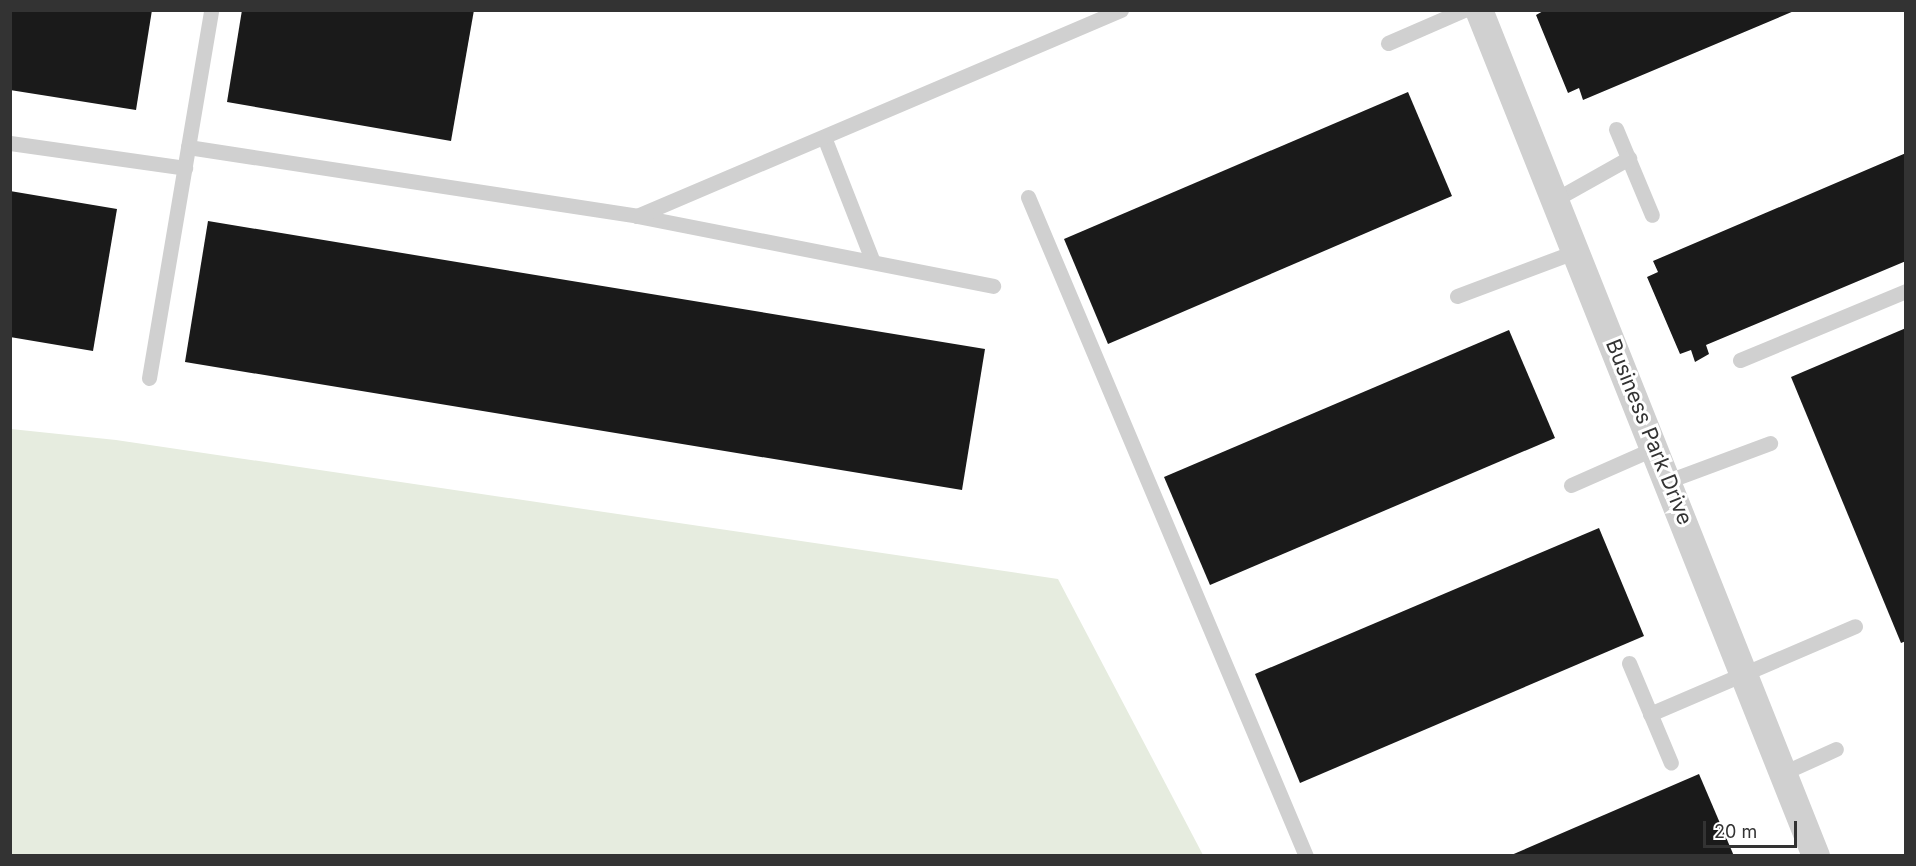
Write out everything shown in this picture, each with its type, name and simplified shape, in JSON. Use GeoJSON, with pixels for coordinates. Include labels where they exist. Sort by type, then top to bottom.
{"type":"FeatureCollection","features":[{"type":"Feature","properties":{"kind":"street","name":"Business Park Drive"},"geometry":{"type":"LineString","coordinates":[[1479,10],[1577,250],[1816,855]]}},
{"type":"Feature","properties":{"kind":"lane"},"geometry":{"type":"LineString","coordinates":[[149,378],[211,10]]}},
{"type":"Feature","properties":{"kind":"lane"},"geometry":{"type":"LineString","coordinates":[[637,216],[1120,10]]}},
{"type":"Feature","properties":{"kind":"lane"},"geometry":{"type":"LineString","coordinates":[[1388,43],[1464,10]]}},
{"type":"Feature","properties":{"kind":"lane"},"geometry":{"type":"LineString","coordinates":[[1616,129],[1652,215]]}},
{"type":"Feature","properties":{"kind":"lane"},"geometry":{"type":"LineString","coordinates":[[824,137],[873,262]]}},
{"type":"Feature","properties":{"kind":"lane"},"geometry":{"type":"LineString","coordinates":[[10,143],[185,168]]}},
{"type":"Feature","properties":{"kind":"lane"},"geometry":{"type":"LineString","coordinates":[[188,147],[637,216],[993,286]]}},
{"type":"Feature","properties":{"kind":"lane"},"geometry":{"type":"LineString","coordinates":[[1556,199],[1629,159]]}},
{"type":"Feature","properties":{"kind":"lane"},"geometry":{"type":"LineString","coordinates":[[1028,197],[1306,855]]}},
{"type":"Feature","properties":{"kind":"lane"},"geometry":{"type":"LineString","coordinates":[[1457,296],[1577,250]]}},
{"type":"Feature","properties":{"kind":"lane"},"geometry":{"type":"LineString","coordinates":[[1740,360],[1905,291]]}},
{"type":"Feature","properties":{"kind":"lane"},"geometry":{"type":"LineString","coordinates":[[1668,481],[1770,443]]}},
{"type":"Feature","properties":{"kind":"lane"},"geometry":{"type":"LineString","coordinates":[[1571,485],[1655,448]]}},
{"type":"Feature","properties":{"kind":"lane"},"geometry":{"type":"LineString","coordinates":[[1650,714],[1743,671],[1855,626]]}},
{"type":"Feature","properties":{"kind":"lane"},"geometry":{"type":"LineString","coordinates":[[1629,663],[1671,763]]}},
{"type":"Feature","properties":{"kind":"lane"},"geometry":{"type":"LineString","coordinates":[[1783,773],[1836,750]]}},
{"type":"Feature","properties":{"kind":"shaded area"},"geometry":{"type":"Polygon","coordinates":[[[11,429],[116,440],[1058,579],[1203,855],[11,855],[11,429]]]}},
{"type":"Feature","properties":{"kind":"building"},"geometry":{"type":"Polygon","coordinates":[[[10,10],[152,10],[136,110],[10,90],[10,10]]]}},
{"type":"Feature","properties":{"kind":"building"},"geometry":{"type":"Polygon","coordinates":[[[242,10],[474,10],[451,141],[227,102],[242,10]]]}},
{"type":"Feature","properties":{"kind":"building"},"geometry":{"type":"Polygon","coordinates":[[[1545,10],[1794,11],[1583,100],[1579,88],[1568,93],[1536,15],[1545,10]]]}},
{"type":"Feature","properties":{"kind":"building"},"geometry":{"type":"Polygon","coordinates":[[[1408,92],[1452,196],[1108,344],[1064,239],[1408,92]]]}},
{"type":"Feature","properties":{"kind":"building"},"geometry":{"type":"Polygon","coordinates":[[[1906,153],[1906,261],[1706,345],[1709,354],[1695,362],[1691,350],[1680,354],[1647,277],[1658,272],[1653,261],[1906,153]]]}},
{"type":"Feature","properties":{"kind":"building"},"geometry":{"type":"Polygon","coordinates":[[[10,191],[117,209],[93,351],[10,337],[10,191]]]}},
{"type":"Feature","properties":{"kind":"building"},"geometry":{"type":"Polygon","coordinates":[[[208,221],[985,349],[962,490],[185,362],[208,221]]]}},
{"type":"Feature","properties":{"kind":"building"},"geometry":{"type":"Polygon","coordinates":[[[1906,328],[1906,641],[1901,643],[1791,377],[1906,328]]]}},
{"type":"Feature","properties":{"kind":"building"},"geometry":{"type":"Polygon","coordinates":[[[1509,330],[1555,438],[1210,585],[1164,477],[1509,330]]]}},
{"type":"Feature","properties":{"kind":"building"},"geometry":{"type":"Polygon","coordinates":[[[1599,528],[1644,636],[1300,783],[1255,674],[1599,528]]]}},
{"type":"Feature","properties":{"kind":"building"},"geometry":{"type":"Polygon","coordinates":[[[1699,774],[1734,856],[1509,856],[1699,774]]]}}]}
